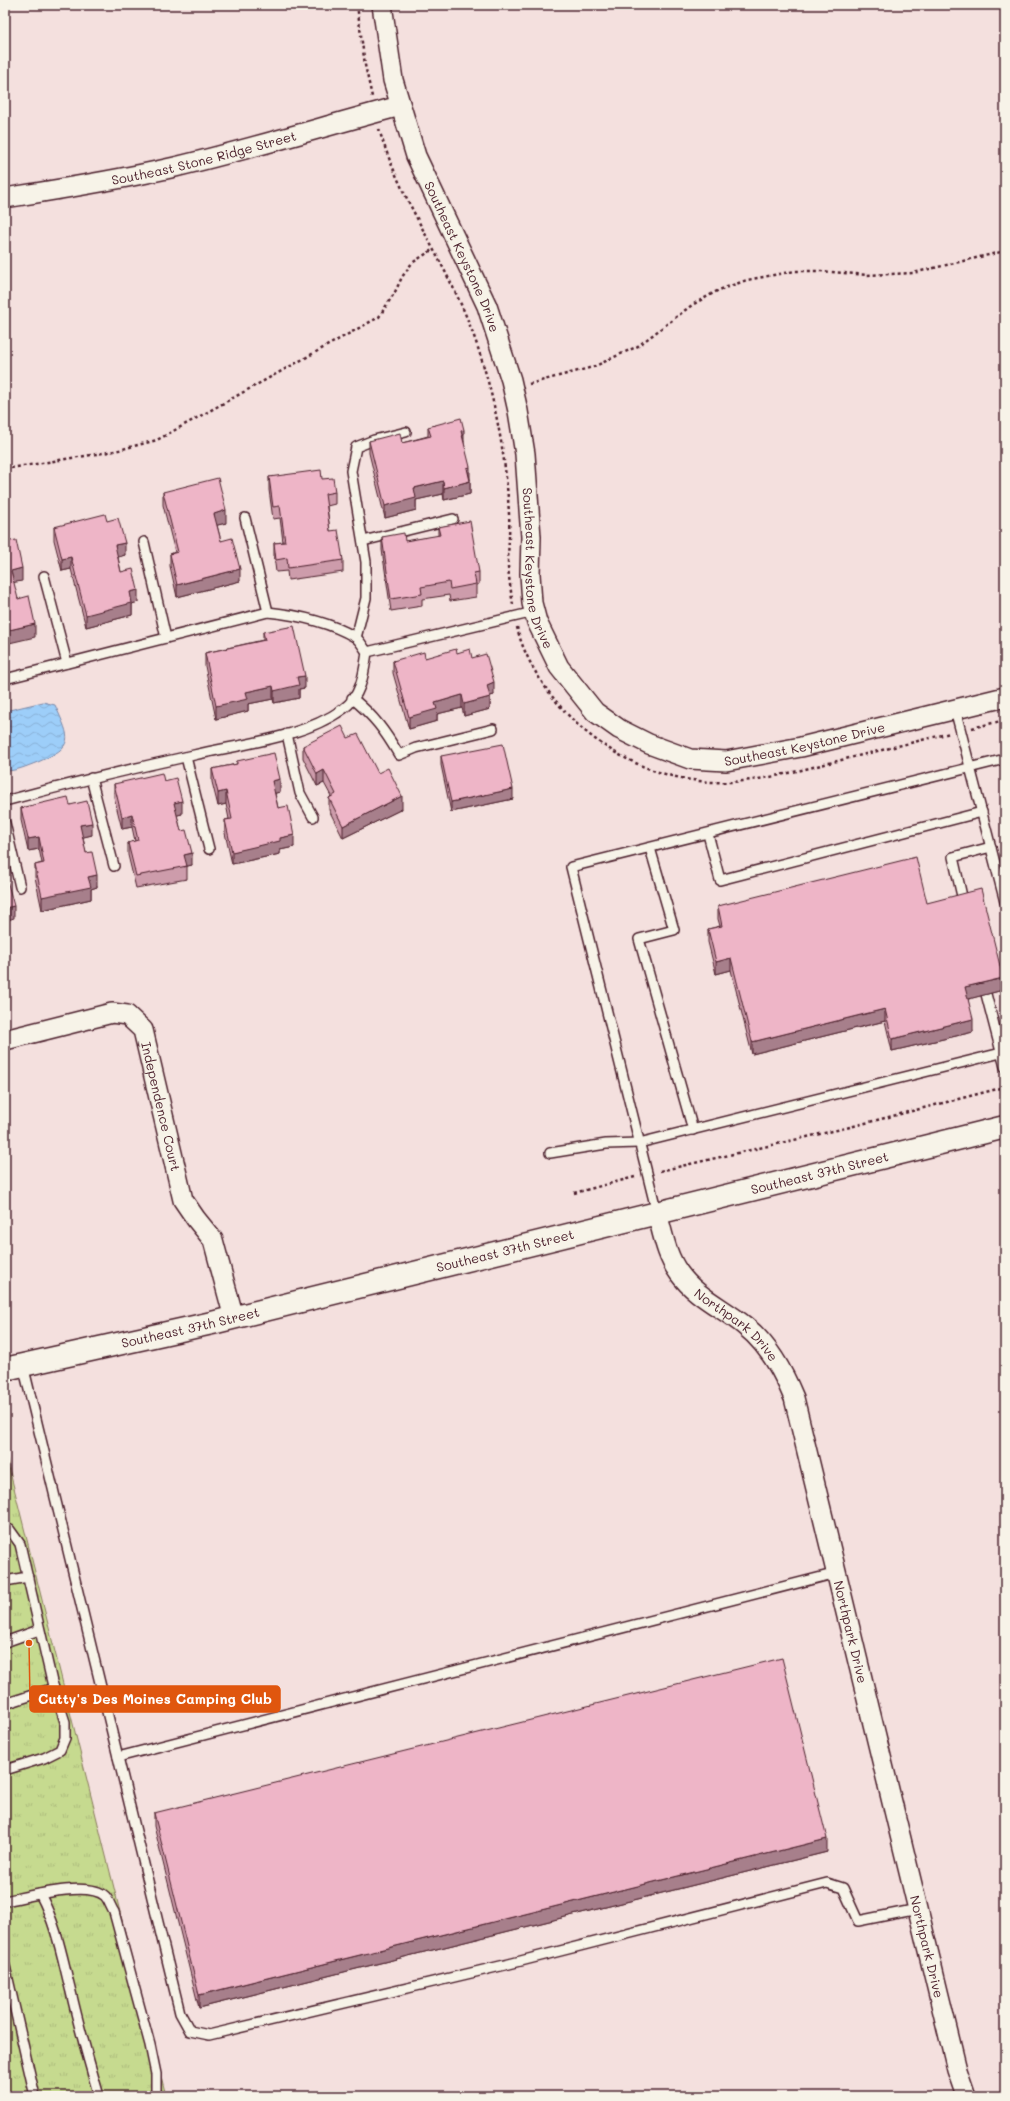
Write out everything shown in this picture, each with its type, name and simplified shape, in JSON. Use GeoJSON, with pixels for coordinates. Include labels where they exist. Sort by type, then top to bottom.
{"type":"FeatureCollection","features":[{"type":"Feature","properties":{"kind":"street","name":"Southeast Keystone Drive"},"geometry":{"type":"LineString","coordinates":[[382,5],[387,51],[400,106],[416,156],[487,306],[501,345],[513,388],[526,462],[531,537],[530,574],[536,622],[559,667],[595,712],[619,729],[649,744],[690,759],[726,761],[801,747],[1005,697]]}},
{"type":"Feature","properties":{"kind":"street","name":"Southeast Stone Ridge Street"},"geometry":{"type":"LineString","coordinates":[[5,198],[96,183],[175,167],[314,131],[400,106]]}},
{"type":"Feature","properties":{"kind":"street","name":"Independence Court"},"geometry":{"type":"LineString","coordinates":[[5,1040],[112,1013],[127,1015],[143,1030],[183,1200],[213,1240],[234,1318]]}},
{"type":"Feature","properties":{"kind":"street","name":"Southeast 37th Street"},"geometry":{"type":"LineString","coordinates":[[14,1367],[234,1318],[1005,1127]]}},
{"type":"Feature","properties":{"kind":"street","name":"Northpark Drive"},"geometry":{"type":"LineString","coordinates":[[657,1213],[669,1256],[679,1273],[695,1291],[708,1302],[746,1326],[783,1371],[794,1398],[957,2070],[966,2096]]}},
{"type":"Feature","properties":{"kind":"lane"},"geometry":{"type":"LineString","coordinates":[[356,638],[366,598],[366,562],[351,471],[356,447],[374,440],[406,432]]}},
{"type":"Feature","properties":{"kind":"lane"},"geometry":{"type":"LineString","coordinates":[[245,518],[268,612]]}},
{"type":"Feature","properties":{"kind":"lane"},"geometry":{"type":"LineString","coordinates":[[363,541],[453,519]]}},
{"type":"Feature","properties":{"kind":"lane"},"geometry":{"type":"LineString","coordinates":[[144,542],[166,638]]}},
{"type":"Feature","properties":{"kind":"lane"},"geometry":{"type":"LineString","coordinates":[[44,576],[67,663]]}},
{"type":"Feature","properties":{"kind":"lane"},"geometry":{"type":"LineString","coordinates":[[5,679],[268,612],[296,615],[356,638],[367,652],[362,685],[345,708],[318,724],[287,734],[91,778],[5,802]]}},
{"type":"Feature","properties":{"kind":"lane"},"geometry":{"type":"LineString","coordinates":[[367,652],[534,612]]}},
{"type":"Feature","properties":{"kind":"lane"},"geometry":{"type":"LineString","coordinates":[[352,698],[372,715],[386,732],[399,755],[416,748],[493,729]]}},
{"type":"Feature","properties":{"kind":"lane"},"geometry":{"type":"LineString","coordinates":[[955,709],[1005,902]]}},
{"type":"Feature","properties":{"kind":"lane"},"geometry":{"type":"LineString","coordinates":[[287,734],[300,793],[313,817]]}},
{"type":"Feature","properties":{"kind":"lane"},"geometry":{"type":"LineString","coordinates":[[186,757],[209,849]]}},
{"type":"Feature","properties":{"kind":"lane"},"geometry":{"type":"LineString","coordinates":[[657,1213],[571,867],[971,769],[1005,759]]}},
{"type":"Feature","properties":{"kind":"lane"},"geometry":{"type":"LineString","coordinates":[[91,778],[114,866]]}},
{"type":"Feature","properties":{"kind":"lane"},"geometry":{"type":"LineString","coordinates":[[708,834],[720,880],[982,812]]}},
{"type":"Feature","properties":{"kind":"lane"},"geometry":{"type":"LineString","coordinates":[[5,823],[20,887]]}},
{"type":"Feature","properties":{"kind":"lane"},"geometry":{"type":"LineString","coordinates":[[964,906],[953,857],[991,847]]}},
{"type":"Feature","properties":{"kind":"lane"},"geometry":{"type":"LineString","coordinates":[[650,848],[674,930],[639,939],[693,1130]]}},
{"type":"Feature","properties":{"kind":"lane"},"geometry":{"type":"LineString","coordinates":[[986,994],[1003,1053],[1005,1067]]}},
{"type":"Feature","properties":{"kind":"lane"},"geometry":{"type":"LineString","coordinates":[[550,1153],[606,1144],[639,1143],[1003,1053]]}},
{"type":"Feature","properties":{"kind":"lane"},"geometry":{"type":"LineString","coordinates":[[14,1367],[118,1757],[180,2013],[190,2030],[209,2035],[509,1964],[827,1883],[843,1888],[858,1922],[918,1910]]}},
{"type":"Feature","properties":{"kind":"lane"},"geometry":{"type":"LineString","coordinates":[[5,1529],[10,1530],[20,1544],[39,1630],[54,1688],[65,1722],[65,1738],[60,1750],[44,1758],[5,1770]]}},
{"type":"Feature","properties":{"kind":"lane"},"geometry":{"type":"LineString","coordinates":[[118,1757],[837,1574]]}},
{"type":"Feature","properties":{"kind":"lane"},"geometry":{"type":"LineString","coordinates":[[5,1581],[28,1577]]}},
{"type":"Feature","properties":{"kind":"lane"},"geometry":{"type":"LineString","coordinates":[[5,1642],[39,1630]]}},
{"type":"Feature","properties":{"kind":"lane"},"geometry":{"type":"LineString","coordinates":[[5,1704],[54,1688]]}},
{"type":"Feature","properties":{"kind":"lane"},"geometry":{"type":"LineString","coordinates":[[5,1901],[40,1894],[88,1889],[105,1896],[114,1912],[150,2045],[156,2074],[156,2096]]}},
{"type":"Feature","properties":{"kind":"lane"},"geometry":{"type":"LineString","coordinates":[[40,1894],[56,1928],[98,2096]]}},
{"type":"Feature","properties":{"kind":"lane"},"geometry":{"type":"LineString","coordinates":[[5,1966],[35,2096]]}},
{"type":"Feature","properties":{"kind":"path"},"geometry":{"type":"LineString","coordinates":[[356,5],[374,113],[394,172],[409,205],[465,314],[491,393],[500,435],[507,483],[510,515],[509,577],[514,616],[519,636],[533,667],[548,691],[568,715],[588,734],[610,750],[637,764],[662,774],[697,781],[742,782],[773,777],[1005,720]]}},
{"type":"Feature","properties":{"kind":"path"},"geometry":{"type":"LineString","coordinates":[[5,469],[108,452],[157,440],[378,317],[396,292],[402,277],[412,263],[432,250]]}},
{"type":"Feature","properties":{"kind":"path"},"geometry":{"type":"LineString","coordinates":[[491,393],[593,367],[638,346],[692,305],[719,290],[746,280],[795,271],[821,270],[867,275],[913,273],[1005,251]]}},
{"type":"Feature","properties":{"kind":"path"},"geometry":{"type":"LineString","coordinates":[[574,1192],[850,1127],[1005,1087]]}},
{"type":"Feature","properties":{"kind":"green space"},"geometry":{"type":"Polygon","coordinates":[[[5,1452],[166,2096],[5,2096],[5,1452]]]}},
{"type":"Feature","properties":{"kind":"water"},"geometry":{"type":"Polygon","coordinates":[[[43,702],[55,705],[66,734],[64,746],[59,751],[38,762],[18,769],[5,771],[5,711],[43,702]]]}},
{"type":"Feature","properties":{"kind":"building"},"geometry":{"type":"Polygon","coordinates":[[[461,418],[464,430],[461,431],[470,467],[467,468],[470,481],[444,488],[443,481],[414,488],[416,498],[385,506],[369,441],[400,433],[402,443],[431,436],[428,427],[461,418]]]}},
{"type":"Feature","properties":{"kind":"building"},"geometry":{"type":"Polygon","coordinates":[[[321,470],[322,479],[333,478],[335,492],[325,494],[330,531],[338,530],[343,560],[288,568],[287,558],[276,560],[274,543],[285,542],[280,506],[273,507],[269,477],[321,470]]]}},
{"type":"Feature","properties":{"kind":"building"},"geometry":{"type":"Polygon","coordinates":[[[218,478],[226,510],[214,514],[221,541],[232,538],[240,569],[177,585],[170,554],[178,552],[163,492],[218,478]]]}},
{"type":"Feature","properties":{"kind":"building"},"geometry":{"type":"Polygon","coordinates":[[[105,514],[107,521],[118,518],[125,543],[115,545],[121,572],[133,569],[138,590],[130,592],[132,603],[86,615],[71,557],[62,559],[54,527],[105,514]]]}},
{"type":"Feature","properties":{"kind":"building"},"geometry":{"type":"Polygon","coordinates":[[[470,521],[479,572],[474,573],[476,584],[450,589],[449,582],[421,587],[422,594],[391,599],[382,537],[404,533],[405,541],[440,535],[438,527],[470,521]]]}},
{"type":"Feature","properties":{"kind":"building"},"geometry":{"type":"Polygon","coordinates":[[[16,540],[22,568],[11,571],[18,599],[29,596],[35,624],[5,631],[5,542],[16,540]]]}},
{"type":"Feature","properties":{"kind":"building"},"geometry":{"type":"Polygon","coordinates":[[[294,626],[305,676],[297,677],[299,685],[274,691],[273,686],[246,692],[248,699],[216,706],[205,653],[265,640],[263,632],[294,626]]]}},
{"type":"Feature","properties":{"kind":"building"},"geometry":{"type":"Polygon","coordinates":[[[456,649],[457,653],[470,649],[472,658],[486,654],[494,682],[487,685],[490,697],[464,704],[462,695],[435,703],[437,709],[409,717],[393,661],[424,652],[425,658],[456,649]]]}},
{"type":"Feature","properties":{"kind":"building"},"geometry":{"type":"Polygon","coordinates":[[[342,726],[348,738],[358,734],[378,773],[388,768],[402,796],[343,826],[329,798],[336,794],[324,770],[317,774],[303,746],[342,726]]]}},
{"type":"Feature","properties":{"kind":"building"},"geometry":{"type":"Polygon","coordinates":[[[503,744],[513,789],[451,802],[441,756],[503,744]]]}},
{"type":"Feature","properties":{"kind":"building"},"geometry":{"type":"Polygon","coordinates":[[[274,753],[280,779],[272,781],[278,808],[288,806],[294,835],[280,838],[280,841],[232,852],[225,820],[232,819],[226,791],[218,793],[212,769],[237,764],[237,761],[274,753]]]}},
{"type":"Feature","properties":{"kind":"building"},"geometry":{"type":"Polygon","coordinates":[[[162,773],[164,781],[176,778],[182,801],[174,803],[181,831],[186,830],[192,853],[184,855],[187,866],[136,876],[128,843],[138,840],[132,814],[122,817],[114,784],[162,773]]]}},
{"type":"Feature","properties":{"kind":"building"},"geometry":{"type":"Polygon","coordinates":[[[68,797],[70,805],[87,801],[92,823],[80,825],[86,853],[92,852],[97,875],[88,877],[91,887],[42,897],[35,865],[44,863],[39,837],[28,839],[21,808],[68,797]]]}},
{"type":"Feature","properties":{"kind":"building"},"geometry":{"type":"Polygon","coordinates":[[[916,857],[927,903],[981,889],[1003,978],[965,987],[973,1019],[892,1039],[885,1009],[752,1042],[731,958],[716,962],[708,929],[722,926],[718,906],[916,857]]]}},
{"type":"Feature","properties":{"kind":"building"},"geometry":{"type":"Polygon","coordinates":[[[5,873],[14,906],[5,908],[5,873]]]}},
{"type":"Feature","properties":{"kind":"building"},"geometry":{"type":"Polygon","coordinates":[[[782,1658],[827,1839],[199,1995],[154,1813],[782,1658]]]}},
{"type":"Feature","properties":{"kind":"place","name":"Cutty's Des Moines Camping Club"},"geometry":{"type":"Point","coordinates":[29,1643]}}]}
